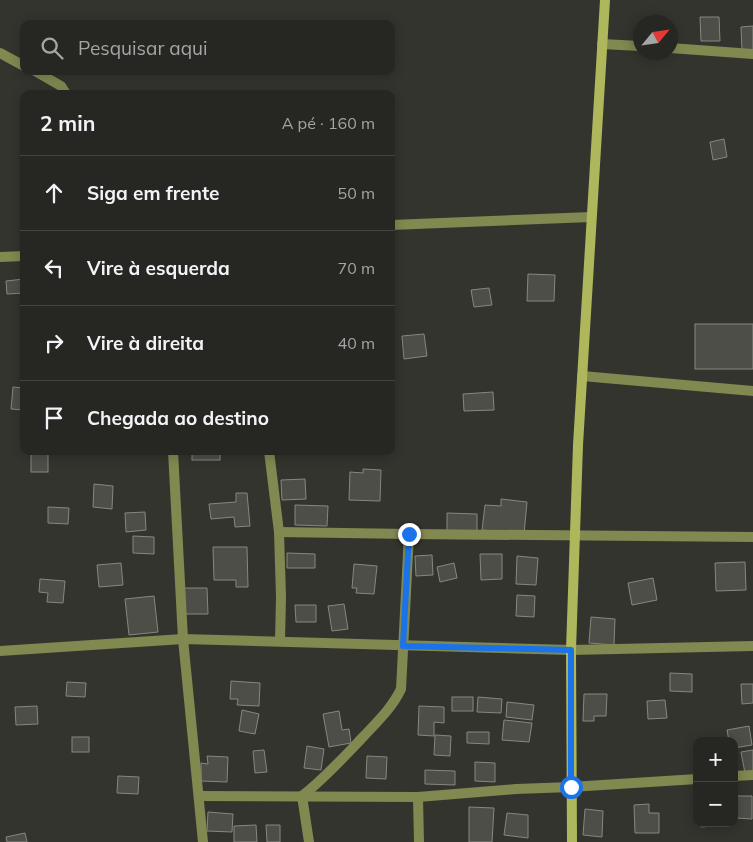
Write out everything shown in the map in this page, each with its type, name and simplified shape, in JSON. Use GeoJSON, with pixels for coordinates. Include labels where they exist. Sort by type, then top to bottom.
{"type":"FeatureCollection","features":[{"type":"Feature","properties":{"kind":"street"},"geometry":{"type":"LineString","coordinates":[[572,842],[571,650],[578,445],[605,0]]}},
{"type":"Feature","properties":{"kind":"street"},"geometry":{"type":"LineString","coordinates":[[602,44],[633,46]]}},
{"type":"Feature","properties":{"kind":"street"},"geometry":{"type":"LineString","coordinates":[[678,49],[753,54]]}},
{"type":"Feature","properties":{"kind":"street"},"geometry":{"type":"LineString","coordinates":[[0,53],[20,64]]}},
{"type":"Feature","properties":{"kind":"street"},"geometry":{"type":"LineString","coordinates":[[43,75],[61,86],[64,90]]}},
{"type":"Feature","properties":{"kind":"street"},"geometry":{"type":"LineString","coordinates":[[395,225],[591,217]]}},
{"type":"Feature","properties":{"kind":"street"},"geometry":{"type":"LineString","coordinates":[[0,257],[20,256]]}},
{"type":"Feature","properties":{"kind":"street"},"geometry":{"type":"LineString","coordinates":[[582,376],[753,391]]}},
{"type":"Feature","properties":{"kind":"street"},"geometry":{"type":"LineString","coordinates":[[173,455],[183,639],[203,842]]}},
{"type":"Feature","properties":{"kind":"street"},"geometry":{"type":"LineString","coordinates":[[269,455],[279,532],[280,641]]}},
{"type":"Feature","properties":{"kind":"street"},"geometry":{"type":"LineString","coordinates":[[279,532],[753,537]]}},
{"type":"Feature","properties":{"kind":"street"},"geometry":{"type":"LineString","coordinates":[[302,796],[318,784],[394,702],[401,689],[409,534]]}},
{"type":"Feature","properties":{"kind":"street"},"geometry":{"type":"LineString","coordinates":[[0,651],[183,639],[571,650],[753,646]]}},
{"type":"Feature","properties":{"kind":"street"},"geometry":{"type":"LineString","coordinates":[[738,776],[753,775]]}},
{"type":"Feature","properties":{"kind":"street"},"geometry":{"type":"LineString","coordinates":[[199,796],[418,797],[516,789],[693,779]]}},
{"type":"Feature","properties":{"kind":"street"},"geometry":{"type":"LineString","coordinates":[[302,796],[309,842]]}},
{"type":"Feature","properties":{"kind":"street"},"geometry":{"type":"LineString","coordinates":[[418,797],[420,842]]}},
{"type":"Feature","properties":{"kind":"building"},"geometry":{"type":"Polygon","coordinates":[[[700,17],[719,17],[720,41],[701,41],[700,17]]]}},
{"type":"Feature","properties":{"kind":"building"},"geometry":{"type":"Polygon","coordinates":[[[753,26],[753,50],[742,51],[741,27],[753,26]]]}},
{"type":"Feature","properties":{"kind":"building"},"geometry":{"type":"Polygon","coordinates":[[[724,139],[727,157],[713,160],[710,142],[724,139]]]}},
{"type":"Feature","properties":{"kind":"building"},"geometry":{"type":"Polygon","coordinates":[[[528,274],[555,275],[554,301],[527,301],[528,274]]]}},
{"type":"Feature","properties":{"kind":"building"},"geometry":{"type":"Polygon","coordinates":[[[20,279],[20,293],[7,294],[6,281],[20,279]]]}},
{"type":"Feature","properties":{"kind":"building"},"geometry":{"type":"Polygon","coordinates":[[[489,288],[492,305],[474,307],[471,290],[489,288]]]}},
{"type":"Feature","properties":{"kind":"building"},"geometry":{"type":"Polygon","coordinates":[[[695,324],[753,324],[753,369],[695,369],[695,324]]]}},
{"type":"Feature","properties":{"kind":"building"},"geometry":{"type":"Polygon","coordinates":[[[424,334],[427,356],[404,359],[402,336],[424,334]]]}},
{"type":"Feature","properties":{"kind":"building"},"geometry":{"type":"Polygon","coordinates":[[[13,387],[20,388],[20,410],[11,409],[13,387]]]}},
{"type":"Feature","properties":{"kind":"building"},"geometry":{"type":"Polygon","coordinates":[[[493,392],[494,410],[464,411],[463,394],[493,392]]]}},
{"type":"Feature","properties":{"kind":"building"},"geometry":{"type":"Polygon","coordinates":[[[31,455],[48,455],[48,472],[31,472],[31,455]]]}},
{"type":"Feature","properties":{"kind":"building"},"geometry":{"type":"Polygon","coordinates":[[[192,455],[220,455],[220,460],[192,460],[192,455]]]}},
{"type":"Feature","properties":{"kind":"building"},"geometry":{"type":"Polygon","coordinates":[[[363,469],[381,470],[380,501],[349,500],[350,472],[363,473],[363,469]]]}},
{"type":"Feature","properties":{"kind":"building"},"geometry":{"type":"Polygon","coordinates":[[[305,479],[306,499],[282,500],[281,480],[305,479]]]}},
{"type":"Feature","properties":{"kind":"building"},"geometry":{"type":"Polygon","coordinates":[[[94,484],[113,486],[112,509],[93,507],[94,484]]]}},
{"type":"Feature","properties":{"kind":"building"},"geometry":{"type":"Polygon","coordinates":[[[236,493],[247,493],[250,526],[235,527],[234,517],[211,519],[209,504],[236,502],[236,493]]]}},
{"type":"Feature","properties":{"kind":"building"},"geometry":{"type":"Polygon","coordinates":[[[501,499],[527,502],[524,534],[482,530],[485,505],[501,506],[501,499]]]}},
{"type":"Feature","properties":{"kind":"building"},"geometry":{"type":"Polygon","coordinates":[[[295,505],[328,506],[327,526],[295,525],[295,505]]]}},
{"type":"Feature","properties":{"kind":"building"},"geometry":{"type":"Polygon","coordinates":[[[48,507],[69,508],[68,524],[48,523],[48,507]]]}},
{"type":"Feature","properties":{"kind":"building"},"geometry":{"type":"Polygon","coordinates":[[[145,512],[146,530],[126,532],[125,513],[145,512]]]}},
{"type":"Feature","properties":{"kind":"building"},"geometry":{"type":"Polygon","coordinates":[[[447,513],[477,514],[477,532],[447,532],[447,513]]]}},
{"type":"Feature","properties":{"kind":"building"},"geometry":{"type":"Polygon","coordinates":[[[133,536],[154,537],[154,554],[133,553],[133,536]]]}},
{"type":"Feature","properties":{"kind":"building"},"geometry":{"type":"Polygon","coordinates":[[[213,547],[247,547],[248,587],[236,587],[236,580],[214,580],[213,547]]]}},
{"type":"Feature","properties":{"kind":"building"},"geometry":{"type":"Polygon","coordinates":[[[287,553],[315,554],[315,568],[287,568],[287,553]]]}},
{"type":"Feature","properties":{"kind":"building"},"geometry":{"type":"Polygon","coordinates":[[[480,554],[502,554],[502,579],[481,580],[480,554]]]}},
{"type":"Feature","properties":{"kind":"building"},"geometry":{"type":"Polygon","coordinates":[[[432,555],[433,575],[416,576],[415,556],[432,555]]]}},
{"type":"Feature","properties":{"kind":"building"},"geometry":{"type":"Polygon","coordinates":[[[517,556],[538,558],[536,585],[516,584],[517,556]]]}},
{"type":"Feature","properties":{"kind":"building"},"geometry":{"type":"Polygon","coordinates":[[[745,562],[746,590],[716,591],[715,563],[745,562]]]}},
{"type":"Feature","properties":{"kind":"building"},"geometry":{"type":"Polygon","coordinates":[[[121,563],[123,585],[99,587],[97,565],[121,563]]]}},
{"type":"Feature","properties":{"kind":"building"},"geometry":{"type":"Polygon","coordinates":[[[454,563],[457,578],[440,582],[437,567],[454,563]]]}},
{"type":"Feature","properties":{"kind":"building"},"geometry":{"type":"Polygon","coordinates":[[[354,564],[377,566],[374,594],[356,593],[357,588],[352,588],[354,564]]]}},
{"type":"Feature","properties":{"kind":"building"},"geometry":{"type":"Polygon","coordinates":[[[653,578],[657,600],[632,605],[628,583],[653,578]]]}},
{"type":"Feature","properties":{"kind":"building"},"geometry":{"type":"Polygon","coordinates":[[[40,579],[65,581],[63,603],[47,602],[48,593],[39,592],[40,579]]]}},
{"type":"Feature","properties":{"kind":"building"},"geometry":{"type":"Polygon","coordinates":[[[184,588],[207,588],[208,614],[184,614],[184,588]]]}},
{"type":"Feature","properties":{"kind":"building"},"geometry":{"type":"Polygon","coordinates":[[[517,595],[535,596],[534,617],[516,616],[517,595]]]}},
{"type":"Feature","properties":{"kind":"building"},"geometry":{"type":"Polygon","coordinates":[[[154,596],[158,632],[129,635],[125,599],[154,596]]]}},
{"type":"Feature","properties":{"kind":"building"},"geometry":{"type":"Polygon","coordinates":[[[344,604],[348,629],[332,631],[328,606],[344,604]]]}},
{"type":"Feature","properties":{"kind":"building"},"geometry":{"type":"Polygon","coordinates":[[[295,605],[316,605],[316,622],[296,622],[295,605]]]}},
{"type":"Feature","properties":{"kind":"building"},"geometry":{"type":"Polygon","coordinates":[[[591,617],[615,619],[614,645],[589,643],[591,617]]]}},
{"type":"Feature","properties":{"kind":"building"},"geometry":{"type":"Polygon","coordinates":[[[670,673],[692,674],[692,692],[670,691],[670,673]]]}},
{"type":"Feature","properties":{"kind":"building"},"geometry":{"type":"Polygon","coordinates":[[[231,681],[260,683],[259,706],[237,705],[238,699],[230,699],[231,681]]]}},
{"type":"Feature","properties":{"kind":"building"},"geometry":{"type":"Polygon","coordinates":[[[67,682],[86,683],[85,697],[66,696],[67,682]]]}},
{"type":"Feature","properties":{"kind":"building"},"geometry":{"type":"Polygon","coordinates":[[[741,684],[753,684],[753,703],[742,704],[741,684]]]}},
{"type":"Feature","properties":{"kind":"building"},"geometry":{"type":"Polygon","coordinates":[[[584,694],[607,694],[606,716],[594,716],[594,721],[583,721],[584,694]]]}},
{"type":"Feature","properties":{"kind":"building"},"geometry":{"type":"Polygon","coordinates":[[[452,697],[473,697],[473,711],[452,711],[452,697]]]}},
{"type":"Feature","properties":{"kind":"building"},"geometry":{"type":"Polygon","coordinates":[[[478,697],[502,699],[501,713],[477,712],[478,697]]]}},
{"type":"Feature","properties":{"kind":"building"},"geometry":{"type":"Polygon","coordinates":[[[665,700],[667,718],[648,719],[647,701],[665,700]]]}},
{"type":"Feature","properties":{"kind":"building"},"geometry":{"type":"Polygon","coordinates":[[[507,702],[534,705],[532,720],[506,717],[507,702]]]}},
{"type":"Feature","properties":{"kind":"building"},"geometry":{"type":"Polygon","coordinates":[[[37,706],[38,724],[16,725],[15,707],[37,706]]]}},
{"type":"Feature","properties":{"kind":"building"},"geometry":{"type":"Polygon","coordinates":[[[419,706],[444,707],[444,723],[434,722],[434,736],[418,735],[419,706]]]}},
{"type":"Feature","properties":{"kind":"building"},"geometry":{"type":"Polygon","coordinates":[[[242,710],[259,714],[255,734],[239,731],[242,710]]]}},
{"type":"Feature","properties":{"kind":"building"},"geometry":{"type":"Polygon","coordinates":[[[339,711],[342,730],[349,729],[351,743],[329,747],[323,714],[339,711]]]}},
{"type":"Feature","properties":{"kind":"building"},"geometry":{"type":"Polygon","coordinates":[[[504,720],[532,723],[529,742],[502,740],[504,720]]]}},
{"type":"Feature","properties":{"kind":"building"},"geometry":{"type":"Polygon","coordinates":[[[749,726],[752,745],[738,747],[738,737],[728,737],[727,730],[749,726]]]}},
{"type":"Feature","properties":{"kind":"building"},"geometry":{"type":"Polygon","coordinates":[[[467,732],[489,732],[489,744],[467,743],[467,732]]]}},
{"type":"Feature","properties":{"kind":"building"},"geometry":{"type":"Polygon","coordinates":[[[435,735],[451,736],[450,756],[434,755],[435,735]]]}},
{"type":"Feature","properties":{"kind":"building"},"geometry":{"type":"Polygon","coordinates":[[[72,737],[89,737],[89,752],[72,752],[72,737]]]}},
{"type":"Feature","properties":{"kind":"building"},"geometry":{"type":"Polygon","coordinates":[[[307,746],[324,749],[321,770],[304,768],[307,746]]]}},
{"type":"Feature","properties":{"kind":"building"},"geometry":{"type":"Polygon","coordinates":[[[264,750],[267,772],[255,773],[253,751],[264,750]]]}},
{"type":"Feature","properties":{"kind":"building"},"geometry":{"type":"Polygon","coordinates":[[[753,750],[753,771],[745,773],[741,752],[753,750]]]}},
{"type":"Feature","properties":{"kind":"building"},"geometry":{"type":"Polygon","coordinates":[[[207,756],[228,757],[227,782],[201,781],[201,763],[208,764],[207,756]]]}},
{"type":"Feature","properties":{"kind":"building"},"geometry":{"type":"Polygon","coordinates":[[[367,756],[387,757],[386,779],[366,778],[367,756]]]}},
{"type":"Feature","properties":{"kind":"building"},"geometry":{"type":"Polygon","coordinates":[[[475,762],[495,763],[495,782],[475,781],[475,762]]]}},
{"type":"Feature","properties":{"kind":"building"},"geometry":{"type":"Polygon","coordinates":[[[425,770],[455,771],[455,785],[425,784],[425,770]]]}},
{"type":"Feature","properties":{"kind":"building"},"geometry":{"type":"Polygon","coordinates":[[[118,776],[139,777],[138,794],[117,793],[118,776]]]}},
{"type":"Feature","properties":{"kind":"building"},"geometry":{"type":"Polygon","coordinates":[[[738,796],[752,796],[752,819],[738,818],[738,796]]]}},
{"type":"Feature","properties":{"kind":"building"},"geometry":{"type":"Polygon","coordinates":[[[649,804],[649,813],[659,813],[659,833],[635,833],[634,805],[649,804]]]}},
{"type":"Feature","properties":{"kind":"building"},"geometry":{"type":"Polygon","coordinates":[[[469,807],[494,808],[492,842],[469,842],[469,807]]]}},
{"type":"Feature","properties":{"kind":"building"},"geometry":{"type":"Polygon","coordinates":[[[585,809],[603,811],[602,837],[583,835],[585,809]]]}},
{"type":"Feature","properties":{"kind":"building"},"geometry":{"type":"Polygon","coordinates":[[[208,812],[233,814],[232,832],[207,831],[208,812]]]}},
{"type":"Feature","properties":{"kind":"building"},"geometry":{"type":"Polygon","coordinates":[[[507,813],[528,815],[528,838],[504,835],[507,813]]]}},
{"type":"Feature","properties":{"kind":"building"},"geometry":{"type":"Polygon","coordinates":[[[256,825],[257,842],[234,842],[234,826],[256,825]]]}},
{"type":"Feature","properties":{"kind":"building"},"geometry":{"type":"Polygon","coordinates":[[[266,825],[280,825],[280,842],[267,842],[266,825]]]}},
{"type":"Feature","properties":{"kind":"building"},"geometry":{"type":"Polygon","coordinates":[[[25,833],[27,842],[7,842],[6,837],[25,833]]]}},
{"type":"Feature","properties":{"kind":"route"},"geometry":{"type":"LineString","coordinates":[[409,534],[403,646],[571,650],[571,787]]}}]}
